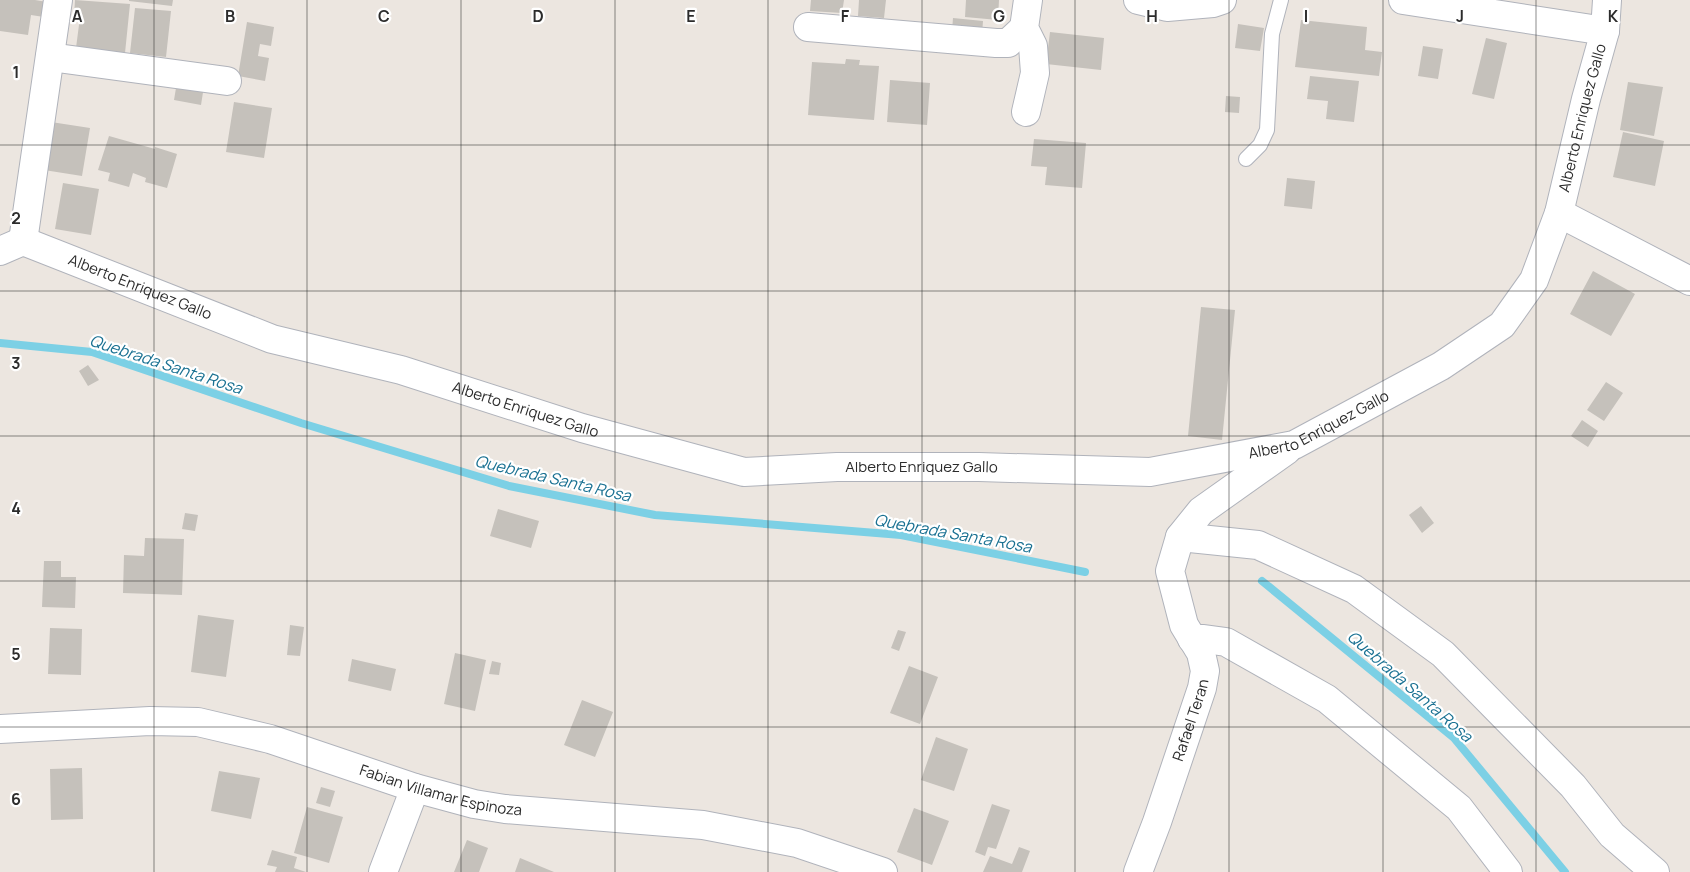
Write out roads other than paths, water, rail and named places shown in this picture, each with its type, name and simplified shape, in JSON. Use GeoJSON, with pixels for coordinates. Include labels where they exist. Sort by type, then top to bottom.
{"type":"FeatureCollection","features":[{"type":"Feature","properties":{"kind":"street"},"geometry":{"type":"LineString","coordinates":[[12,246],[50,57],[58,0]]}},
{"type":"Feature","properties":{"kind":"street"},"geometry":{"type":"LineString","coordinates":[[1026,112],[1035,72],[1033,46],[1024,28],[1028,0]]}},
{"type":"Feature","properties":{"kind":"street"},"geometry":{"type":"LineString","coordinates":[[1138,0],[1167,7],[1213,3],[1222,0]]}},
{"type":"Feature","properties":{"kind":"street"},"geometry":{"type":"LineString","coordinates":[[1403,0],[1605,31]]}},
{"type":"Feature","properties":{"kind":"street","name":"Alberto Enriquez Gallo"},"geometry":{"type":"LineString","coordinates":[[12,246],[272,339],[401,370],[582,428],[744,472],[837,467],[979,467],[1150,472],[1294,445],[1441,366],[1502,325],[1534,280],[1559,213],[1586,98],[1605,31],[1607,0]]}},
{"type":"Feature","properties":{"kind":"street"},"geometry":{"type":"LineString","coordinates":[[808,28],[1008,43],[1024,28]]}},
{"type":"Feature","properties":{"kind":"street"},"geometry":{"type":"LineString","coordinates":[[50,57],[227,81]]}},
{"type":"Feature","properties":{"kind":"street"},"geometry":{"type":"LineString","coordinates":[[1559,213],[1690,281]]}},
{"type":"Feature","properties":{"kind":"street","name":"Rafael Teran"},"geometry":{"type":"LineString","coordinates":[[1138,872],[1157,822],[1202,688],[1204,672],[1201,653],[1184,625],[1170,571],[1180,537],[1201,511],[1294,445]]}},
{"type":"Feature","properties":{"kind":"street"},"geometry":{"type":"LineString","coordinates":[[1180,537],[1258,545],[1354,589],[1443,654],[1573,786],[1612,835],[1655,872]]}},
{"type":"Feature","properties":{"kind":"street"},"geometry":{"type":"LineString","coordinates":[[1192,639],[1204,638],[1226,642],[1327,699],[1459,808],[1508,872]]}},
{"type":"Feature","properties":{"kind":"street","name":"Fabian Villamar Espinoza"},"geometry":{"type":"LineString","coordinates":[[0,729],[150,721],[198,722],[270,740],[415,788],[474,804],[505,809],[703,825],[798,843],[883,872]]}},
{"type":"Feature","properties":{"kind":"street"},"geometry":{"type":"LineString","coordinates":[[383,872],[415,788]]}},
{"type":"Feature","properties":{"kind":"lane"},"geometry":{"type":"LineString","coordinates":[[1246,159],[1260,145],[1267,130],[1272,34],[1281,0]]}},
{"type":"Feature","properties":{"kind":"waterway","name":"Quebrada Santa Rosa"},"geometry":{"type":"LineString","coordinates":[[0,343],[92,352],[301,423],[509,486],[655,515],[901,535],[1085,572]]}},
{"type":"Feature","properties":{"kind":"waterway","name":"Quebrada Santa Rosa"},"geometry":{"type":"LineString","coordinates":[[1262,581],[1454,738],[1565,872]]}}]}
